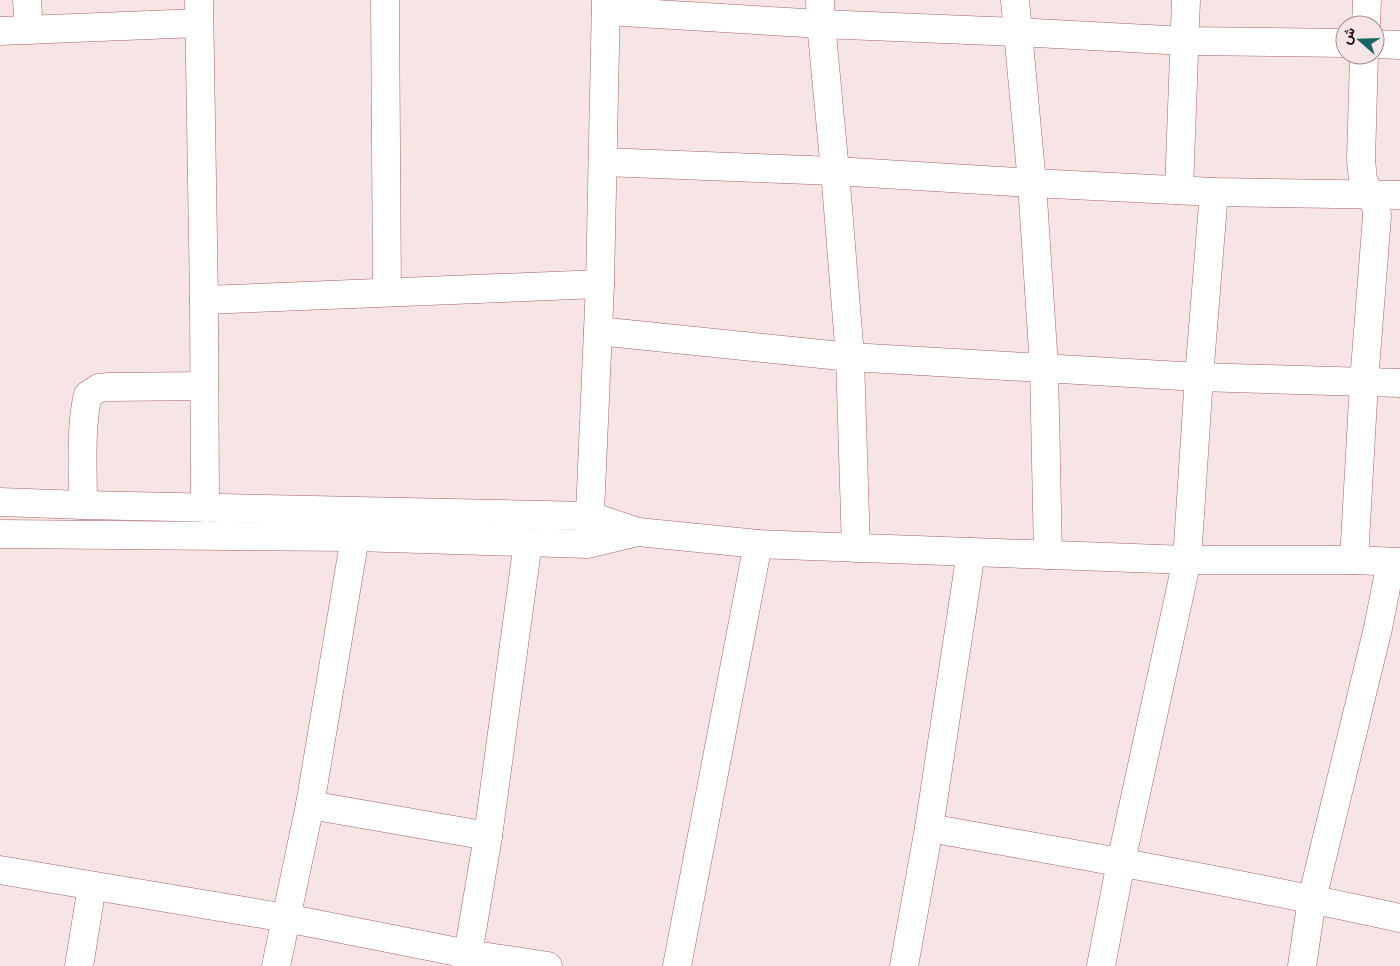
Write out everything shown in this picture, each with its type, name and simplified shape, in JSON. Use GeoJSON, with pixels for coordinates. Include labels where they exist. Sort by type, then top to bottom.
{"type":"FeatureCollection","features":[{"type":"Feature","properties":{"kind":"street"},"geometry":{"type":"LineString","coordinates":[[27,0],[29,30]]}},
{"type":"Feature","properties":{"kind":"street"},"geometry":{"type":"LineString","coordinates":[[385,0],[386,292]]}},
{"type":"Feature","properties":{"kind":"street"},"geometry":{"type":"LineString","coordinates":[[1015,0],[1016,32],[1032,183],[1044,367],[1048,555]]}},
{"type":"Feature","properties":{"kind":"street"},"geometry":{"type":"LineString","coordinates":[[1179,190],[1186,41],[1186,0]]}},
{"type":"Feature","properties":{"kind":"street"},"geometry":{"type":"LineString","coordinates":[[1366,15],[1367,0]]}},
{"type":"Feature","properties":{"kind":"street"},"geometry":{"type":"LineString","coordinates":[[588,544],[600,284],[606,6],[820,12],[1016,32],[1186,41],[1335,43]]}},
{"type":"Feature","properties":{"kind":"street"},"geometry":{"type":"LineString","coordinates":[[0,31],[29,30],[199,11],[204,300],[205,508]]}},
{"type":"Feature","properties":{"kind":"street"},"geometry":{"type":"LineString","coordinates":[[820,12],[850,357],[856,548]]}},
{"type":"Feature","properties":{"kind":"street"},"geometry":{"type":"LineString","coordinates":[[1385,44],[1400,45]]}},
{"type":"Feature","properties":{"kind":"street"},"geometry":{"type":"LineString","coordinates":[[1354,560],[1364,382],[1377,216],[1376,206],[1363,180],[1361,160],[1364,65]]}},
{"type":"Feature","properties":{"kind":"street"},"geometry":{"type":"LineString","coordinates":[[603,162],[835,171],[1214,192],[1400,195]]}},
{"type":"Feature","properties":{"kind":"street"},"geometry":{"type":"LineString","coordinates":[[1101,966],[1121,862],[1187,560],[1198,377],[1214,192]]}},
{"type":"Feature","properties":{"kind":"street"},"geometry":{"type":"LineString","coordinates":[[204,300],[600,284]]}},
{"type":"Feature","properties":{"kind":"street"},"geometry":{"type":"LineString","coordinates":[[598,331],[850,357],[1198,377],[1400,383]]}},
{"type":"Feature","properties":{"kind":"street"},"geometry":{"type":"LineString","coordinates":[[83,505],[84,438],[88,395],[99,388],[109,387],[204,386]]}},
{"type":"Feature","properties":{"kind":"street"},"geometry":{"type":"LineString","coordinates":[[0,502],[590,516],[638,532],[758,544],[1187,560],[1354,560],[1395,562],[1312,899],[1302,966]]}},
{"type":"Feature","properties":{"kind":"street"},"geometry":{"type":"LineString","coordinates":[[0,534],[355,537],[588,544],[638,532]]}},
{"type":"Feature","properties":{"kind":"street"},"geometry":{"type":"LineString","coordinates":[[276,966],[310,805],[355,537]]}},
{"type":"Feature","properties":{"kind":"street"},"geometry":{"type":"LineString","coordinates":[[467,960],[488,836],[528,542]]}},
{"type":"Feature","properties":{"kind":"street"},"geometry":{"type":"LineString","coordinates":[[677,966],[758,544]]}},
{"type":"Feature","properties":{"kind":"street"},"geometry":{"type":"LineString","coordinates":[[904,966],[929,828],[971,552]]}},
{"type":"Feature","properties":{"kind":"street"},"geometry":{"type":"LineString","coordinates":[[310,805],[488,836]]}},
{"type":"Feature","properties":{"kind":"street"},"geometry":{"type":"LineString","coordinates":[[929,828],[1121,862],[1400,918]]}},
{"type":"Feature","properties":{"kind":"street"},"geometry":{"type":"LineString","coordinates":[[0,870],[286,918],[467,960],[548,966]]}},
{"type":"Feature","properties":{"kind":"street"},"geometry":{"type":"LineString","coordinates":[[79,966],[92,886]]}}]}
